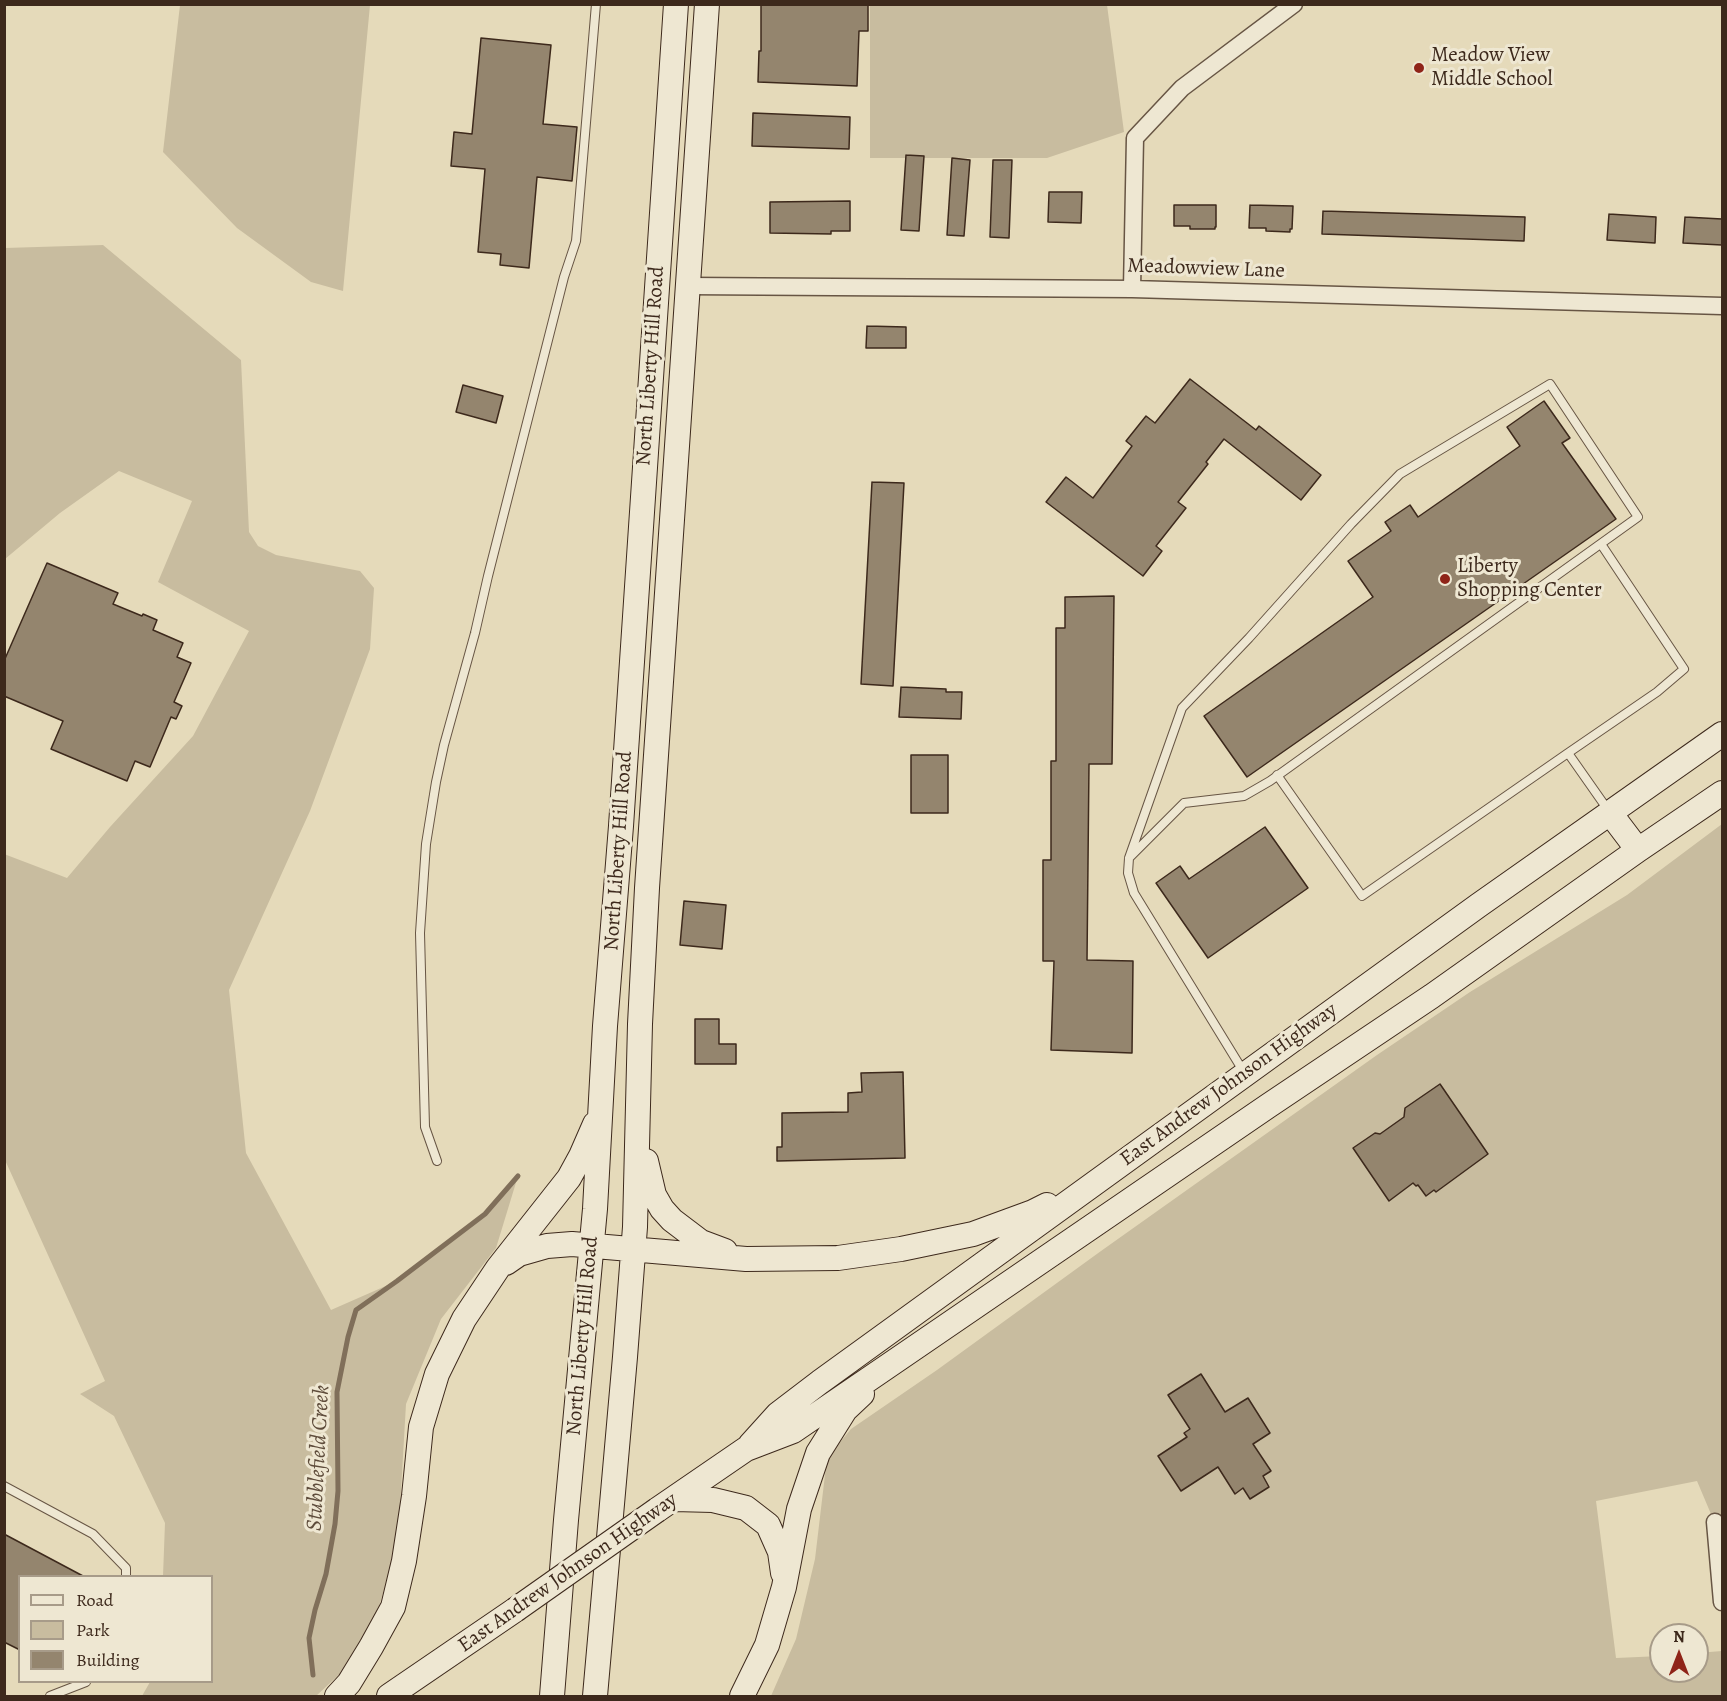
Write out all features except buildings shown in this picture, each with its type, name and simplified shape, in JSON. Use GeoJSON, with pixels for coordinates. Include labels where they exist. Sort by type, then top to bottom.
{"type":"FeatureCollection","features":[{"type":"Feature","properties":{"kind":"main road","name":"North Liberty Hill Road"},"geometry":{"type":"LineString","coordinates":[[552,1696],[592,1246],[605,1026],[621,826],[676,4]]}},
{"type":"Feature","properties":{"kind":"main road","name":"North Liberty Hill Road"},"geometry":{"type":"LineString","coordinates":[[595,1696],[626,1358],[639,1123],[640,1024],[648,877],[707,4]]}},
{"type":"Feature","properties":{"kind":"main road"},"geometry":{"type":"LineString","coordinates":[[656,285],[687,286]]}},
{"type":"Feature","properties":{"kind":"main road","name":"East Andrew Johnson Highway"},"geometry":{"type":"LineString","coordinates":[[747,1449],[778,1414],[1245,1074],[1722,734]]}},
{"type":"Feature","properties":{"kind":"main road","name":"East Andrew Johnson Highway"},"geometry":{"type":"LineString","coordinates":[[389,1696],[747,1449],[793,1431],[1432,996],[1722,793]]}},
{"type":"Feature","properties":{"kind":"main road"},"geometry":{"type":"LineString","coordinates":[[1610,813],[1638,850]]}},
{"type":"Feature","properties":{"kind":"main road"},"geometry":{"type":"LineString","coordinates":[[1245,1074],[1268,1106]]}},
{"type":"Feature","properties":{"kind":"main road"},"geometry":{"type":"LineString","coordinates":[[337,1696],[349,1683],[393,1607],[404,1561],[421,1427],[437,1374],[464,1319],[498,1269],[569,1178],[601,1108]]}},
{"type":"Feature","properties":{"kind":"main road"},"geometry":{"type":"LineString","coordinates":[[639,1123],[648,1173],[654,1195],[662,1209],[672,1220],[701,1242],[747,1259]]}},
{"type":"Feature","properties":{"kind":"main road"},"geometry":{"type":"LineString","coordinates":[[498,1269],[519,1254],[547,1246],[572,1244],[747,1259],[838,1258],[901,1249],[974,1234],[1033,1212],[1098,1180]]}},
{"type":"Feature","properties":{"kind":"main road"},"geometry":{"type":"LineString","coordinates":[[742,1696],[767,1645],[784,1587],[799,1509],[818,1453],[845,1410],[898,1359]]}},
{"type":"Feature","properties":{"kind":"main road"},"geometry":{"type":"LineString","coordinates":[[666,1504],[713,1500],[746,1508],[768,1525],[780,1552],[784,1587]]}},
{"type":"Feature","properties":{"kind":"street"},"geometry":{"type":"LineString","coordinates":[[1132,289],[1135,138],[1182,88],[1294,4]]}},
{"type":"Feature","properties":{"kind":"street","name":"Meadowview Lane"},"geometry":{"type":"LineString","coordinates":[[687,286],[1132,289],[1722,306]]}},
{"type":"Feature","properties":{"kind":"street"},"geometry":{"type":"LineString","coordinates":[[1715,1522],[1722,1602]]}},
{"type":"Feature","properties":{"kind":"lane"},"geometry":{"type":"LineString","coordinates":[[437,1161],[425,1126],[420,933],[426,844],[444,745],[476,633],[488,576],[564,277],[576,241],[596,4]]}},
{"type":"Feature","properties":{"kind":"lane"},"geometry":{"type":"LineString","coordinates":[[1129,858],[1184,803],[1244,796],[1277,775],[1638,517],[1551,384],[1400,474],[1182,708],[1129,858],[1128,873],[1134,893],[1245,1074]]}},
{"type":"Feature","properties":{"kind":"lane"},"geometry":{"type":"LineString","coordinates":[[1277,775],[1362,896],[1657,692],[1684,669],[1601,544]]}},
{"type":"Feature","properties":{"kind":"lane"},"geometry":{"type":"LineString","coordinates":[[1568,753],[1610,813]]}},
{"type":"Feature","properties":{"kind":"lane"},"geometry":{"type":"LineString","coordinates":[[4,1486],[93,1534],[126,1568],[126,1575]]}},
{"type":"Feature","properties":{"kind":"lane"},"geometry":{"type":"LineString","coordinates":[[50,1696],[83,1683]]}},
{"type":"Feature","properties":{"kind":"green space"},"geometry":{"type":"Polygon","coordinates":[[[180,5],[370,5],[343,291],[311,282],[237,228],[163,152],[180,5]]]}},
{"type":"Feature","properties":{"kind":"green space"},"geometry":{"type":"Polygon","coordinates":[[[870,5],[1107,5],[1124,132],[1047,158],[870,158],[870,5]]]}},
{"type":"Feature","properties":{"kind":"green space"},"geometry":{"type":"Polygon","coordinates":[[[103,245],[241,360],[249,532],[258,546],[276,555],[360,571],[374,588],[370,649],[310,811],[229,990],[246,1153],[331,1310],[397,1281],[485,1214],[518,1176],[496,1248],[441,1319],[406,1404],[400,1508],[390,1570],[377,1613],[343,1671],[316,1696],[142,1696],[149,1683],[213,1683],[213,1575],[163,1575],[165,1523],[114,1416],[80,1394],[105,1381],[5,1160],[4,854],[67,878],[193,736],[249,631],[158,582],[192,501],[119,471],[60,513],[5,559],[5,248],[103,245]]]}},
{"type":"Feature","properties":{"kind":"green space"},"geometry":{"type":"Polygon","coordinates":[[[1722,824],[1722,1540],[1697,1481],[1596,1501],[1616,1658],[1649,1657],[1649,1683],[1709,1683],[1709,1652],[1722,1651],[1722,1696],[771,1696],[796,1639],[815,1559],[827,1458],[851,1429],[1377,1055],[1470,992],[1627,895],[1722,824]]]}},
{"type":"Feature","properties":{"kind":"waterway","name":"Stubblefield Creek"},"geometry":{"type":"LineString","coordinates":[[313,1675],[309,1638],[326,1574],[338,1491],[337,1392],[356,1310],[485,1214],[518,1176]]}},
{"type":"Feature","properties":{"kind":"place","name":"Meadow View Middle School"},"geometry":{"type":"Point","coordinates":[1419,68]}},
{"type":"Feature","properties":{"kind":"place","name":"Liberty Shopping Center"},"geometry":{"type":"Point","coordinates":[1445,579]}}]}
